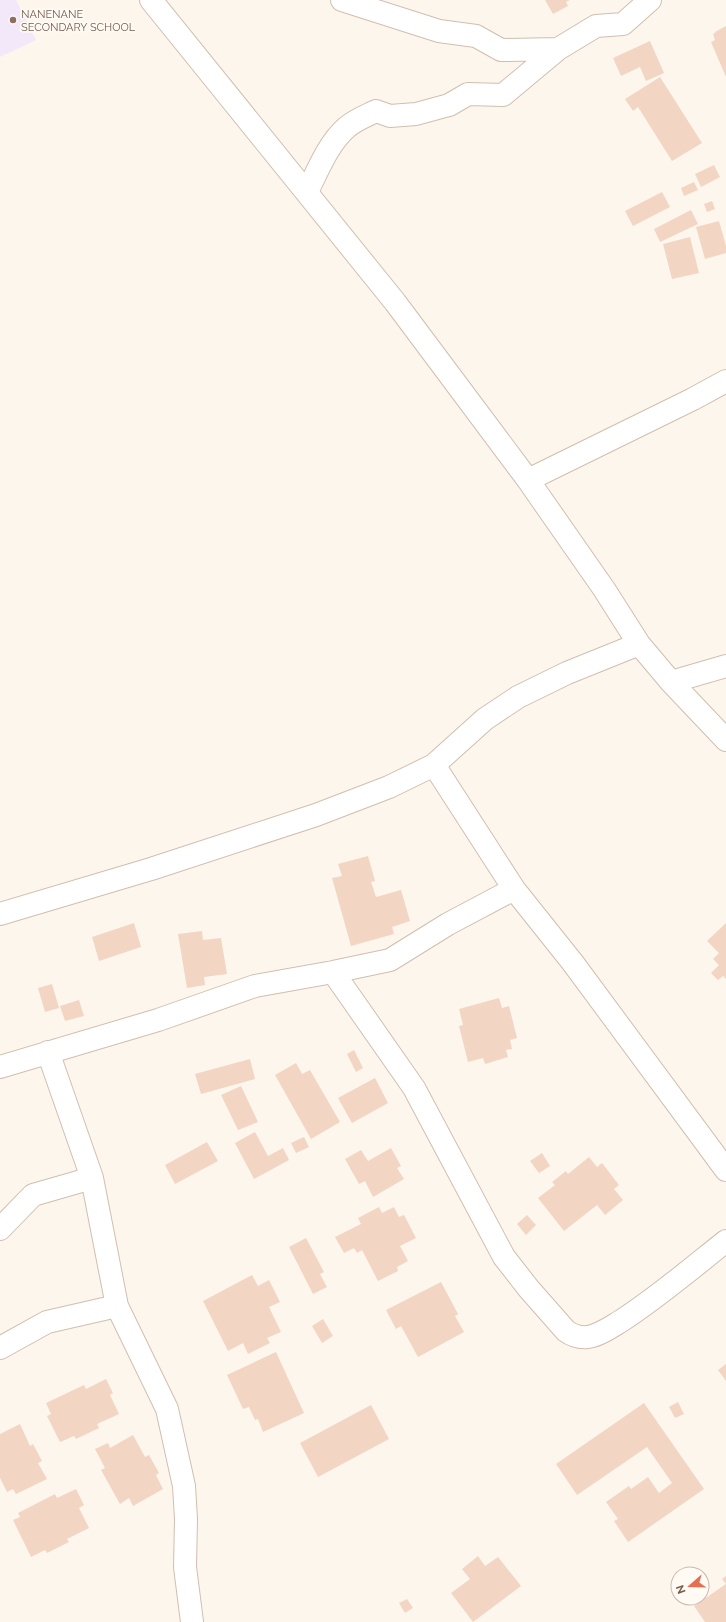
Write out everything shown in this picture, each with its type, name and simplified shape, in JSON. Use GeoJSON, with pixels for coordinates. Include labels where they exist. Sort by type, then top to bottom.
{"type":"FeatureCollection","features":[{"type":"Feature","properties":{"kind":"street"},"geometry":{"type":"LineString","coordinates":[[152,0],[395,302],[528,480],[604,589],[639,644],[671,682],[726,740]]}},
{"type":"Feature","properties":{"kind":"street"},"geometry":{"type":"LineString","coordinates":[[342,0],[439,31],[476,36],[501,50],[558,48]]}},
{"type":"Feature","properties":{"kind":"street"},"geometry":{"type":"LineString","coordinates":[[307,192],[335,140],[346,128],[361,118],[376,111],[390,116],[416,114],[449,105],[468,94],[503,95],[558,48],[596,26],[622,24],[650,0]]}},
{"type":"Feature","properties":{"kind":"street"},"geometry":{"type":"LineString","coordinates":[[528,480],[693,399],[726,381]]}},
{"type":"Feature","properties":{"kind":"street"},"geometry":{"type":"LineString","coordinates":[[0,914],[151,869],[316,815],[389,787],[434,765],[485,719],[518,697],[566,673],[639,644]]}},
{"type":"Feature","properties":{"kind":"street"},"geometry":{"type":"LineString","coordinates":[[671,682],[726,666]]}},
{"type":"Feature","properties":{"kind":"street"},"geometry":{"type":"LineString","coordinates":[[434,765],[514,889],[573,963],[726,1170]]}},
{"type":"Feature","properties":{"kind":"street"},"geometry":{"type":"LineString","coordinates":[[0,1067],[158,1020],[255,986],[390,960],[448,924],[514,889]]}},
{"type":"Feature","properties":{"kind":"street"},"geometry":{"type":"LineString","coordinates":[[333,972],[414,1088],[504,1257],[528,1289],[572,1335],[590,1337],[609,1328],[649,1301],[726,1241]]}},
{"type":"Feature","properties":{"kind":"street"},"geometry":{"type":"LineString","coordinates":[[48,1052],[92,1178],[117,1306],[167,1409],[184,1486],[186,1526],[185,1568],[192,1622]]}},
{"type":"Feature","properties":{"kind":"street"},"geometry":{"type":"LineString","coordinates":[[0,1229],[33,1196],[92,1178]]}},
{"type":"Feature","properties":{"kind":"street"},"geometry":{"type":"LineString","coordinates":[[0,1348],[47,1322],[117,1306]]}},
{"type":"Feature","properties":{"kind":"shaded area","name":"NANENANE SECONDARY SCHOOL"},"geometry":{"type":"Polygon","coordinates":[[[0,0],[16,0],[36,40],[0,57],[0,0]]]}},
{"type":"Feature","properties":{"kind":"building"},"geometry":{"type":"Polygon","coordinates":[[[545,0],[570,0],[566,2],[568,6],[553,14],[545,0]]]}},
{"type":"Feature","properties":{"kind":"building"},"geometry":{"type":"Polygon","coordinates":[[[726,26],[726,77],[711,42],[715,40],[713,34],[726,26]]]}},
{"type":"Feature","properties":{"kind":"building"},"geometry":{"type":"Polygon","coordinates":[[[650,41],[664,73],[646,81],[640,67],[621,76],[613,58],[650,41]]]}},
{"type":"Feature","properties":{"kind":"building"},"geometry":{"type":"Polygon","coordinates":[[[660,77],[702,143],[672,161],[638,107],[633,111],[625,99],[660,77]]]}},
{"type":"Feature","properties":{"kind":"building"},"geometry":{"type":"Polygon","coordinates":[[[714,165],[720,177],[701,187],[695,174],[714,165]]]}},
{"type":"Feature","properties":{"kind":"building"},"geometry":{"type":"Polygon","coordinates":[[[694,182],[698,190],[684,196],[681,188],[694,182]]]}},
{"type":"Feature","properties":{"kind":"building"},"geometry":{"type":"Polygon","coordinates":[[[662,192],[670,207],[633,226],[625,211],[662,192]]]}},
{"type":"Feature","properties":{"kind":"building"},"geometry":{"type":"Polygon","coordinates":[[[712,201],[715,209],[707,212],[704,204],[712,201]]]}},
{"type":"Feature","properties":{"kind":"building"},"geometry":{"type":"Polygon","coordinates":[[[691,210],[698,224],[660,242],[654,229],[691,210]]]}},
{"type":"Feature","properties":{"kind":"building"},"geometry":{"type":"Polygon","coordinates":[[[719,221],[726,246],[726,253],[705,259],[696,227],[719,221]]]}},
{"type":"Feature","properties":{"kind":"building"},"geometry":{"type":"Polygon","coordinates":[[[690,237],[699,273],[672,279],[663,244],[690,237]]]}},
{"type":"Feature","properties":{"kind":"building"},"geometry":{"type":"Polygon","coordinates":[[[368,856],[375,881],[371,882],[376,897],[401,890],[410,921],[392,927],[394,934],[351,946],[332,878],[342,876],[338,864],[368,856]]]}},
{"type":"Feature","properties":{"kind":"building"},"geometry":{"type":"Polygon","coordinates":[[[134,923],[141,947],[99,961],[92,937],[134,923]]]}},
{"type":"Feature","properties":{"kind":"building"},"geometry":{"type":"Polygon","coordinates":[[[726,923],[726,979],[723,976],[718,980],[711,973],[719,965],[713,959],[719,953],[707,941],[726,923]]]}},
{"type":"Feature","properties":{"kind":"building"},"geometry":{"type":"Polygon","coordinates":[[[202,931],[203,940],[221,938],[227,974],[204,977],[205,985],[187,988],[178,934],[202,931]]]}},
{"type":"Feature","properties":{"kind":"building"},"geometry":{"type":"Polygon","coordinates":[[[52,984],[59,1008],[45,1012],[38,988],[52,984]]]}},
{"type":"Feature","properties":{"kind":"building"},"geometry":{"type":"Polygon","coordinates":[[[499,998],[502,1008],[509,1006],[517,1038],[510,1040],[512,1049],[506,1050],[508,1057],[485,1064],[483,1058],[468,1062],[459,1026],[463,1025],[459,1009],[499,998]]]}},
{"type":"Feature","properties":{"kind":"building"},"geometry":{"type":"Polygon","coordinates":[[[79,1000],[84,1016],[65,1021],[60,1006],[79,1000]]]}},
{"type":"Feature","properties":{"kind":"building"},"geometry":{"type":"Polygon","coordinates":[[[354,1050],[363,1068],[356,1072],[347,1054],[354,1050]]]}},
{"type":"Feature","properties":{"kind":"building"},"geometry":{"type":"Polygon","coordinates":[[[250,1059],[255,1079],[201,1094],[195,1074],[250,1059]]]}},
{"type":"Feature","properties":{"kind":"building"},"geometry":{"type":"Polygon","coordinates":[[[296,1063],[302,1074],[310,1070],[340,1122],[311,1139],[275,1075],[296,1063]]]}},
{"type":"Feature","properties":{"kind":"building"},"geometry":{"type":"Polygon","coordinates":[[[375,1078],[388,1103],[352,1123],[338,1098],[375,1078]]]}},
{"type":"Feature","properties":{"kind":"building"},"geometry":{"type":"Polygon","coordinates":[[[241,1086],[258,1122],[238,1130],[221,1095],[241,1086]]]}},
{"type":"Feature","properties":{"kind":"building"},"geometry":{"type":"Polygon","coordinates":[[[255,1132],[268,1156],[283,1148],[289,1160],[254,1179],[235,1143],[255,1132]]]}},
{"type":"Feature","properties":{"kind":"building"},"geometry":{"type":"Polygon","coordinates":[[[304,1137],[309,1147],[296,1153],[291,1143],[304,1137]]]}},
{"type":"Feature","properties":{"kind":"building"},"geometry":{"type":"Polygon","coordinates":[[[207,1142],[218,1161],[175,1184],[165,1165],[207,1142]]]}},
{"type":"Feature","properties":{"kind":"building"},"geometry":{"type":"Polygon","coordinates":[[[391,1148],[401,1166],[397,1168],[404,1179],[373,1197],[365,1181],[359,1184],[345,1159],[361,1150],[368,1161],[391,1148]]]}},
{"type":"Feature","properties":{"kind":"building"},"geometry":{"type":"Polygon","coordinates":[[[542,1153],[550,1166],[539,1173],[530,1161],[542,1153]]]}},
{"type":"Feature","properties":{"kind":"building"},"geometry":{"type":"Polygon","coordinates":[[[589,1157],[597,1167],[602,1163],[619,1185],[614,1189],[623,1200],[605,1215],[597,1205],[564,1231],[538,1198],[555,1185],[552,1182],[566,1171],[568,1174],[589,1157]]]}},
{"type":"Feature","properties":{"kind":"building"},"geometry":{"type":"Polygon","coordinates":[[[379,1207],[382,1213],[394,1207],[399,1217],[404,1215],[416,1238],[400,1246],[408,1261],[397,1267],[398,1271],[378,1281],[362,1250],[357,1253],[354,1248],[344,1253],[335,1237],[361,1224],[358,1218],[379,1207]]]}},
{"type":"Feature","properties":{"kind":"building"},"geometry":{"type":"Polygon","coordinates":[[[527,1215],[536,1225],[526,1235],[517,1224],[527,1215]]]}},
{"type":"Feature","properties":{"kind":"building"},"geometry":{"type":"Polygon","coordinates":[[[306,1238],[324,1272],[320,1274],[327,1287],[313,1294],[289,1247],[306,1238]]]}},
{"type":"Feature","properties":{"kind":"building"},"geometry":{"type":"Polygon","coordinates":[[[252,1275],[258,1286],[269,1280],[280,1302],[269,1307],[281,1332],[267,1338],[270,1343],[248,1354],[243,1343],[228,1351],[203,1301],[252,1275]]]}},
{"type":"Feature","properties":{"kind":"building"},"geometry":{"type":"Polygon","coordinates":[[[441,1282],[458,1314],[455,1316],[464,1332],[418,1357],[401,1326],[396,1329],[386,1310],[441,1282]]]}},
{"type":"Feature","properties":{"kind":"building"},"geometry":{"type":"Polygon","coordinates":[[[323,1319],[333,1336],[322,1343],[312,1326],[323,1319]]]}},
{"type":"Feature","properties":{"kind":"building"},"geometry":{"type":"Polygon","coordinates":[[[276,1352],[304,1413],[263,1432],[258,1419],[255,1420],[249,1407],[243,1409],[227,1375],[276,1352]]]}},
{"type":"Feature","properties":{"kind":"building"},"geometry":{"type":"Polygon","coordinates":[[[726,1364],[726,1381],[718,1370],[726,1364]]]}},
{"type":"Feature","properties":{"kind":"building"},"geometry":{"type":"Polygon","coordinates":[[[106,1379],[113,1393],[110,1395],[119,1414],[97,1424],[99,1428],[76,1439],[74,1436],[60,1442],[47,1416],[51,1414],[46,1403],[84,1385],[86,1389],[106,1379]]]}},
{"type":"Feature","properties":{"kind":"building"},"geometry":{"type":"Polygon","coordinates":[[[678,1402],[684,1414],[675,1418],[669,1407],[678,1402]]]}},
{"type":"Feature","properties":{"kind":"building"},"geometry":{"type":"Polygon","coordinates":[[[644,1403],[704,1489],[628,1542],[614,1521],[618,1519],[606,1502],[629,1486],[631,1489],[648,1477],[659,1493],[672,1483],[647,1447],[577,1495],[556,1464],[644,1403]]]}},
{"type":"Feature","properties":{"kind":"building"},"geometry":{"type":"Polygon","coordinates":[[[371,1405],[389,1439],[318,1477],[300,1443],[371,1405]]]}},
{"type":"Feature","properties":{"kind":"building"},"geometry":{"type":"Polygon","coordinates":[[[20,1424],[30,1446],[33,1444],[42,1461],[38,1463],[47,1479],[16,1494],[13,1489],[7,1492],[0,1478],[0,1434],[20,1424]]]}},
{"type":"Feature","properties":{"kind":"building"},"geometry":{"type":"Polygon","coordinates":[[[133,1435],[145,1457],[149,1455],[159,1473],[156,1475],[163,1489],[133,1506],[129,1498],[120,1504],[101,1470],[105,1468],[95,1449],[108,1443],[110,1448],[133,1435]]]}},
{"type":"Feature","properties":{"kind":"building"},"geometry":{"type":"Polygon","coordinates":[[[76,1489],[84,1505],[79,1508],[89,1528],[67,1539],[69,1542],[47,1553],[45,1550],[31,1557],[13,1520],[20,1517],[18,1513],[55,1494],[57,1498],[76,1489]]]}},
{"type":"Feature","properties":{"kind":"building"},"geometry":{"type":"Polygon","coordinates":[[[478,1556],[485,1566],[498,1557],[521,1586],[473,1622],[451,1593],[470,1579],[462,1569],[478,1556]]]}},
{"type":"Feature","properties":{"kind":"building"},"geometry":{"type":"Polygon","coordinates":[[[726,1576],[726,1584],[722,1579],[726,1576]]]}},
{"type":"Feature","properties":{"kind":"building"},"geometry":{"type":"Polygon","coordinates":[[[726,1584],[726,1622],[705,1622],[694,1606],[710,1606],[710,1595],[726,1584]]]}},
{"type":"Feature","properties":{"kind":"building"},"geometry":{"type":"Polygon","coordinates":[[[407,1599],[413,1608],[405,1613],[399,1603],[407,1599]]]}},
{"type":"Feature","properties":{"kind":"place","name":"NANENANE SECONDARY SCHOOL"},"geometry":{"type":"Point","coordinates":[13,20]}}]}
